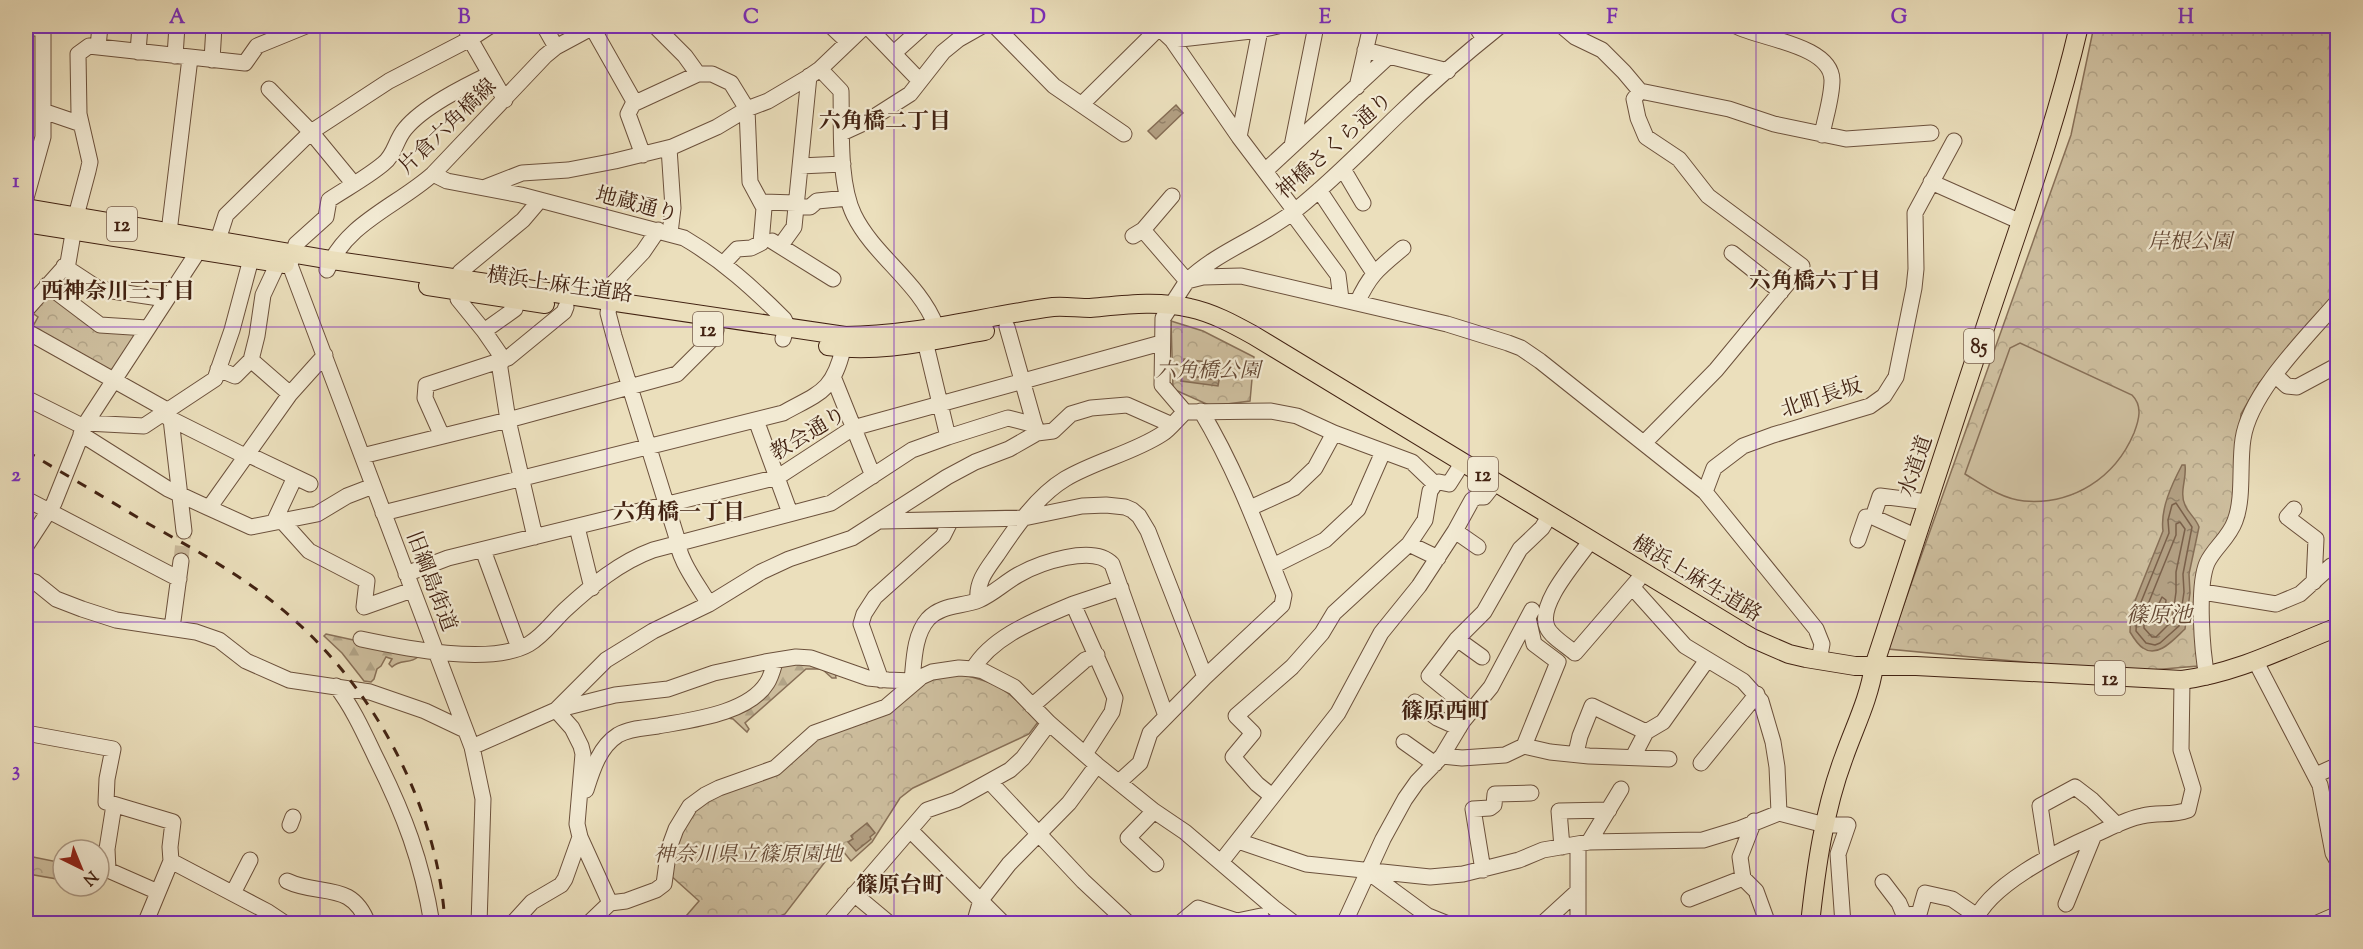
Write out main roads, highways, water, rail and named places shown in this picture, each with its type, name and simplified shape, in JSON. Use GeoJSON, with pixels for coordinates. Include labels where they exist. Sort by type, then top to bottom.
{"type":"FeatureCollection","features":[{"type":"Feature","properties":{"kind":"main road","name":"水道道"},"geometry":{"type":"LineString","coordinates":[[1810,924],[1816,867],[1843,758],[1871,686],[1874,666],[1915,536],[2038,175],[2079,26]]}},
{"type":"Feature","properties":{"kind":"main road","name":"横浜上麻生道路"},"geometry":{"type":"LineString","coordinates":[[26,208],[74,223],[250,259],[287,260],[329,265],[609,307],[785,334],[843,349],[884,348],[931,334],[1056,307],[1087,308],[1170,304],[1212,315],[1253,335],[1752,638],[1789,654],[1819,660],[1855,666],[1916,666],[2182,680],[2207,677],[2256,662],[2337,627]]}},
{"type":"Feature","properties":{"kind":"main road","name":"横浜上麻生道路"},"geometry":{"type":"LineString","coordinates":[[26,224],[74,223],[169,232],[218,240],[287,260]]}},
{"type":"Feature","properties":{"kind":"main road","name":"横浜上麻生道路"},"geometry":{"type":"LineString","coordinates":[[459,285],[517,300],[566,307],[609,307],[716,330],[785,334],[854,336],[931,334],[1007,327],[1059,319],[1087,308]]}},
{"type":"Feature","properties":{"kind":"water"},"geometry":{"type":"Polygon","coordinates":[[[1176,105],[1183,113],[1156,139],[1148,131],[1176,105]]]}},
{"type":"Feature","properties":{"kind":"water"},"geometry":{"type":"Polygon","coordinates":[[[1184,359],[1222,364],[1218,386],[1181,381],[1184,359]]]}},
{"type":"Feature","properties":{"kind":"water","name":"篠原池"},"geometry":{"type":"Polygon","coordinates":[[[2182,465],[2185,465],[2183,500],[2199,527],[2189,574],[2190,593],[2185,629],[2166,646],[2149,651],[2139,645],[2130,632],[2131,611],[2163,531],[2165,505],[2182,465]]]}},
{"type":"Feature","properties":{"kind":"water"},"geometry":{"type":"Polygon","coordinates":[[[867,823],[875,833],[856,851],[848,842],[853,839],[851,836],[867,823]]]}},
{"type":"Feature","properties":{"kind":"tunnel"},"geometry":{"type":"LineString","coordinates":[[181,561],[184,531]]}},
{"type":"Feature","properties":{"kind":"railway"},"geometry":{"type":"LineString","coordinates":[[26,451],[231,572],[278,606],[312,636],[342,670],[370,708],[394,748],[414,790],[429,834],[440,879],[445,924]]}},
{"type":"Feature","properties":{"kind":"district","name":"六角橋二丁目"},"geometry":{"type":"Point","coordinates":[885,120]}},
{"type":"Feature","properties":{"kind":"district","name":"六角橋六丁目"},"geometry":{"type":"Point","coordinates":[1815,280]}},
{"type":"Feature","properties":{"kind":"district","name":"西神奈川三丁目"},"geometry":{"type":"Point","coordinates":[118,290]}},
{"type":"Feature","properties":{"kind":"district","name":"六角橋一丁目"},"geometry":{"type":"Point","coordinates":[679,511]}},
{"type":"Feature","properties":{"kind":"district","name":"篠原西町"},"geometry":{"type":"Point","coordinates":[1445,710]}},
{"type":"Feature","properties":{"kind":"district","name":"篠原台町"},"geometry":{"type":"Point","coordinates":[900,884]}},
{"type":"Feature","properties":{"kind":"park label","name":"岸根公園"},"geometry":{"type":"Point","coordinates":[2190,241]}},
{"type":"Feature","properties":{"kind":"park label","name":"六角橋公園"},"geometry":{"type":"Point","coordinates":[1208,370]}},
{"type":"Feature","properties":{"kind":"park label","name":"神奈川県立篠原園地"},"geometry":{"type":"Point","coordinates":[748,854]}}]}
